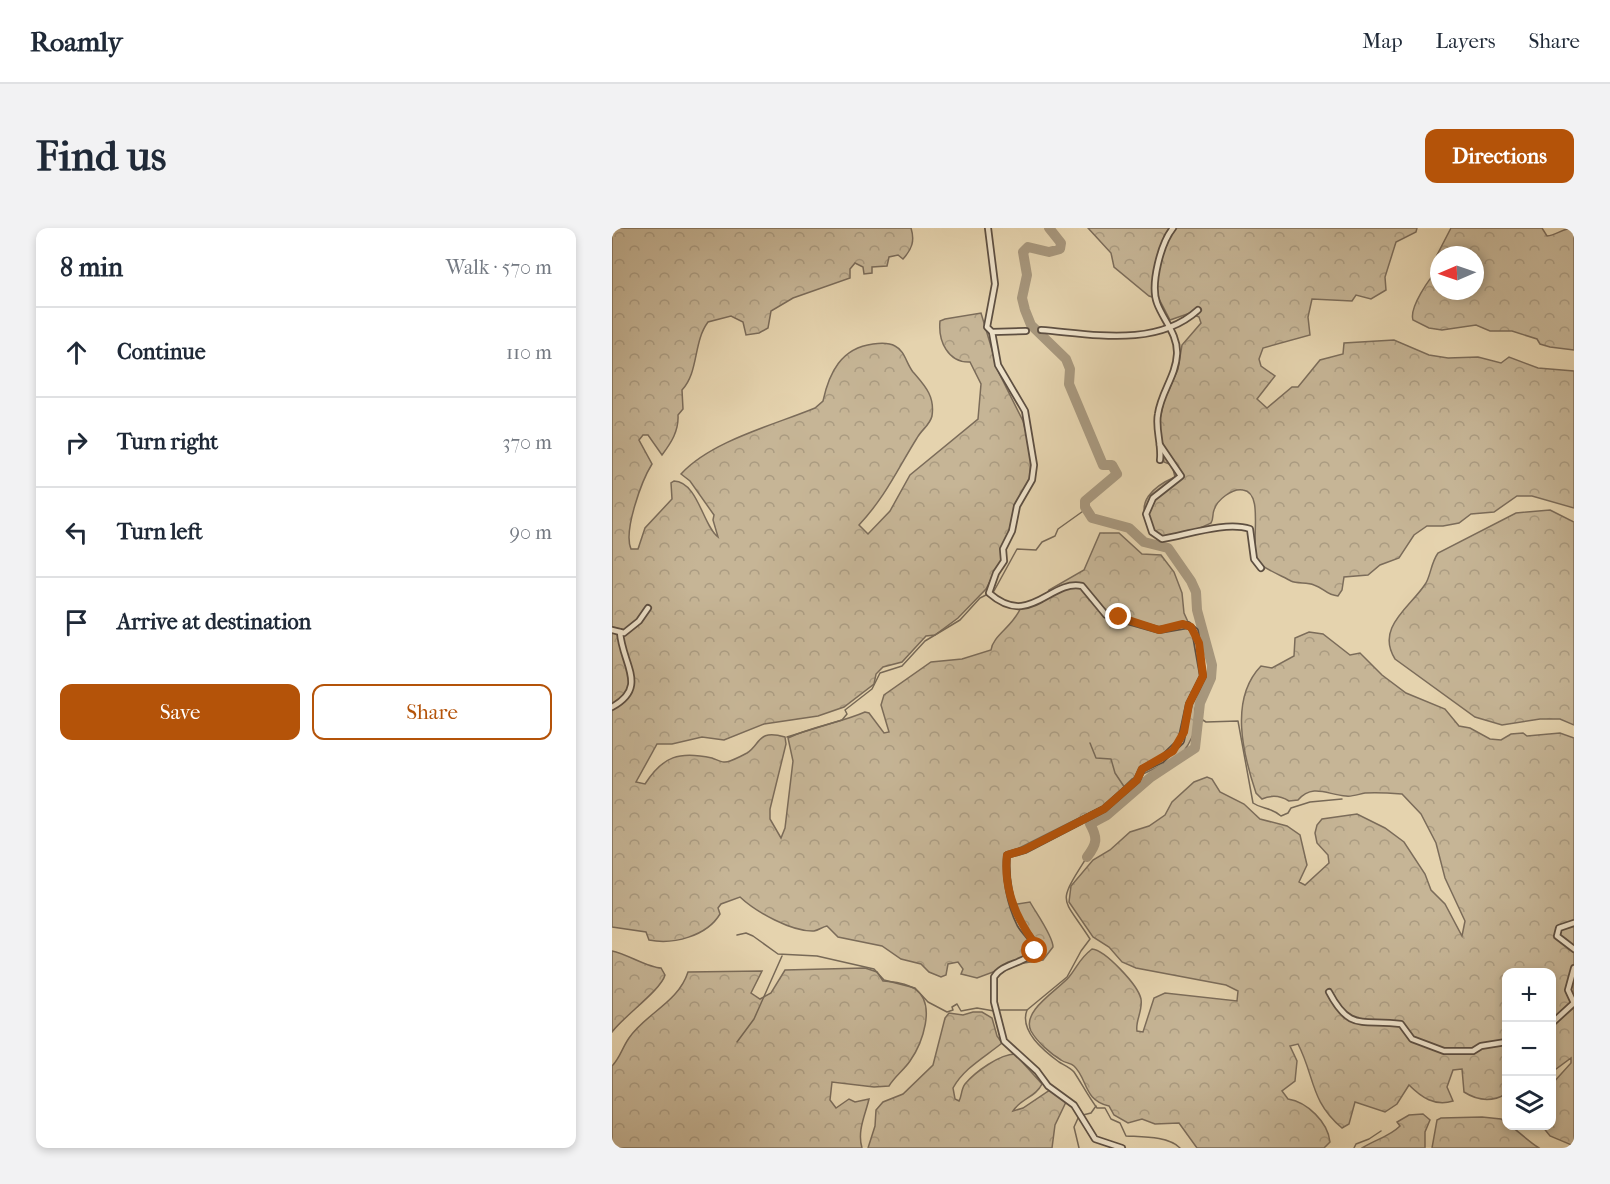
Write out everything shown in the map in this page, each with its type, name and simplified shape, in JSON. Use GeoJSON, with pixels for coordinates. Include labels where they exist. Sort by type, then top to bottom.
{"type":"FeatureCollection","features":[{"type":"Feature","properties":{"kind":"street"},"geometry":{"type":"LineString","coordinates":[[988,228],[995,284],[987,327],[992,332],[998,365],[1025,411],[1034,465],[1032,480],[1017,506],[1012,531],[1003,549],[1004,561],[996,573],[989,593],[1016,606],[1034,603],[1076,585],[1082,586],[1106,615],[1159,630],[1183,624],[1191,627],[1195,631],[1202,660],[1203,676],[1189,704],[1184,732],[1173,751],[1142,769],[1137,780],[1104,809],[1024,850],[1007,855],[1007,883],[1013,904],[1021,925],[1036,948],[1027,958],[1001,970],[994,977],[994,1002],[1004,1041],[1037,1071],[1048,1086],[1074,1105],[1095,1139],[1122,1148]]}},
{"type":"Feature","properties":{"kind":"street"},"geometry":{"type":"LineString","coordinates":[[1160,460],[1158,411],[1163,392],[1176,369],[1177,343],[1159,307],[1155,291],[1163,244],[1173,228]]}},
{"type":"Feature","properties":{"kind":"street"},"geometry":{"type":"LineString","coordinates":[[1041,330],[1136,335],[1170,328],[1198,310]]}},
{"type":"Feature","properties":{"kind":"street"},"geometry":{"type":"LineString","coordinates":[[992,332],[1026,331]]}},
{"type":"Feature","properties":{"kind":"street"},"geometry":{"type":"LineString","coordinates":[[1160,445],[1181,476],[1153,498],[1146,514],[1152,532],[1162,539],[1195,534],[1211,528],[1245,527],[1250,529],[1254,560],[1261,568]]}},
{"type":"Feature","properties":{"kind":"street"},"geometry":{"type":"LineString","coordinates":[[612,630],[624,633],[639,621],[648,608]]}},
{"type":"Feature","properties":{"kind":"street"},"geometry":{"type":"LineString","coordinates":[[612,707],[631,691],[632,676],[621,648],[620,632]]}},
{"type":"Feature","properties":{"kind":"street"},"geometry":{"type":"LineString","coordinates":[[1574,923],[1559,928],[1557,936],[1563,944],[1574,949]]}},
{"type":"Feature","properties":{"kind":"street"},"geometry":{"type":"LineString","coordinates":[[1553,1022],[1574,1003],[1568,990],[1574,968]]}},
{"type":"Feature","properties":{"kind":"street"},"geometry":{"type":"LineString","coordinates":[[1329,992],[1345,1017],[1359,1022],[1401,1024],[1412,1039],[1432,1048],[1473,1052],[1481,1046],[1502,1043]]}},
{"type":"Feature","properties":{"kind":"green space"},"geometry":{"type":"Polygon","coordinates":[[[612,228],[911,228],[913,237],[911,248],[903,259],[898,255],[889,257],[887,266],[872,267],[872,273],[864,274],[863,267],[855,263],[850,269],[850,278],[793,298],[771,311],[768,328],[759,333],[746,335],[743,322],[731,316],[708,322],[700,339],[691,375],[682,390],[683,409],[678,415],[676,432],[671,441],[662,455],[648,435],[643,435],[639,440],[652,464],[643,482],[631,518],[629,541],[631,549],[638,549],[645,528],[672,499],[671,483],[674,481],[682,483],[695,496],[708,524],[718,537],[713,520],[714,515],[690,481],[681,474],[694,462],[726,443],[815,408],[823,401],[833,372],[845,356],[862,346],[887,343],[901,351],[925,387],[933,409],[930,422],[917,438],[884,493],[859,525],[868,534],[890,511],[910,475],[978,419],[981,384],[970,362],[956,359],[946,349],[940,329],[940,321],[945,319],[981,313],[999,373],[1023,421],[1031,451],[1030,478],[1014,509],[1008,536],[1001,548],[1001,560],[986,589],[958,618],[935,635],[926,636],[902,662],[883,667],[876,674],[874,684],[844,707],[818,716],[764,724],[724,740],[702,737],[672,744],[657,744],[636,782],[645,784],[658,767],[673,758],[690,755],[727,762],[747,753],[764,736],[785,737],[786,744],[770,809],[770,819],[781,838],[785,828],[793,761],[788,738],[865,712],[869,713],[884,733],[889,732],[881,705],[884,695],[931,662],[962,659],[991,650],[1021,607],[1042,602],[1049,590],[1084,570],[1100,533],[1119,533],[1142,554],[1161,555],[1174,572],[1182,593],[1184,613],[1202,653],[1205,674],[1195,709],[1194,733],[1183,753],[1132,779],[1105,805],[1005,855],[1005,880],[1011,905],[1030,902],[1052,942],[1053,947],[1043,960],[1012,965],[977,978],[961,974],[963,969],[958,962],[948,964],[946,975],[941,977],[929,972],[921,964],[901,959],[882,946],[838,937],[827,926],[814,931],[785,925],[755,909],[740,897],[721,904],[718,908],[720,914],[707,928],[679,940],[649,940],[646,932],[612,927],[612,228]]]}},
{"type":"Feature","properties":{"kind":"green space"},"geometry":{"type":"Polygon","coordinates":[[[1088,228],[1417,228],[1416,232],[1396,242],[1385,277],[1386,290],[1371,299],[1356,295],[1352,301],[1312,299],[1308,317],[1310,335],[1263,348],[1259,359],[1261,366],[1275,376],[1257,399],[1267,408],[1292,387],[1298,387],[1320,360],[1343,354],[1344,343],[1394,340],[1429,355],[1448,358],[1478,357],[1501,363],[1509,357],[1538,368],[1574,371],[1574,508],[1532,496],[1517,496],[1494,512],[1471,514],[1459,523],[1427,526],[1414,535],[1399,558],[1380,565],[1368,575],[1344,577],[1342,590],[1338,596],[1311,584],[1291,581],[1259,563],[1255,546],[1254,501],[1250,493],[1243,490],[1234,491],[1222,499],[1213,512],[1211,523],[1180,535],[1167,537],[1159,535],[1146,518],[1145,503],[1153,490],[1175,477],[1172,465],[1164,462],[1159,423],[1164,401],[1178,369],[1182,345],[1201,323],[1199,317],[1190,313],[1170,320],[1159,299],[1149,296],[1114,267],[1111,253],[1088,228]]]}},
{"type":"Feature","properties":{"kind":"green space"},"geometry":{"type":"Polygon","coordinates":[[[1451,228],[1542,228],[1547,236],[1574,228],[1574,350],[1540,344],[1537,339],[1512,331],[1490,331],[1476,325],[1442,330],[1429,328],[1413,320],[1414,308],[1430,279],[1430,300],[1484,300],[1484,246],[1442,246],[1451,228]]]}},
{"type":"Feature","properties":{"kind":"green space"},"geometry":{"type":"Polygon","coordinates":[[[1550,510],[1574,522],[1574,725],[1560,719],[1540,719],[1502,725],[1475,717],[1395,659],[1390,648],[1389,637],[1397,618],[1426,583],[1438,553],[1516,513],[1550,510]]]}},
{"type":"Feature","properties":{"kind":"green space"},"geometry":{"type":"Polygon","coordinates":[[[1309,632],[1323,634],[1350,655],[1360,653],[1382,675],[1406,693],[1445,709],[1459,726],[1470,728],[1490,739],[1501,740],[1511,734],[1523,733],[1527,736],[1560,733],[1574,738],[1574,1146],[1550,1136],[1545,1130],[1556,1130],[1556,1080],[1571,1063],[1571,1058],[1556,1069],[1556,968],[1502,968],[1502,1096],[1496,1098],[1480,1099],[1464,1092],[1462,1069],[1453,1070],[1447,1087],[1453,1101],[1434,1102],[1409,1085],[1397,1104],[1385,1112],[1355,1102],[1349,1124],[1342,1128],[1318,1098],[1298,1044],[1290,1046],[1297,1061],[1295,1081],[1282,1091],[1288,1099],[1302,1104],[1321,1120],[1330,1142],[1324,1148],[1197,1148],[1179,1123],[1155,1124],[1142,1119],[1128,1123],[1114,1115],[1109,1106],[1095,1099],[1074,1066],[1049,1051],[1031,1031],[1029,1023],[1036,1009],[1069,977],[1081,959],[1092,949],[1105,955],[1128,977],[1139,993],[1141,1003],[1137,1031],[1143,1032],[1154,998],[1165,993],[1237,1001],[1238,991],[1226,985],[1136,968],[1122,962],[1109,947],[1093,937],[1069,902],[1071,886],[1093,860],[1110,850],[1130,832],[1149,826],[1165,815],[1172,802],[1194,782],[1207,777],[1212,779],[1220,792],[1244,804],[1260,819],[1287,826],[1300,835],[1307,865],[1299,882],[1305,885],[1329,863],[1328,855],[1317,843],[1315,833],[1322,819],[1357,814],[1385,828],[1404,842],[1425,874],[1431,890],[1445,904],[1462,936],[1465,921],[1445,878],[1436,843],[1421,814],[1402,794],[1365,793],[1348,796],[1315,791],[1309,792],[1298,800],[1289,801],[1276,797],[1262,799],[1256,793],[1243,744],[1242,710],[1245,694],[1251,679],[1261,666],[1272,668],[1294,656],[1295,638],[1309,632]]]}},
{"type":"Feature","properties":{"kind":"green space"},"geometry":{"type":"Polygon","coordinates":[[[612,951],[661,968],[665,975],[657,988],[612,1032],[612,951]]]}},
{"type":"Feature","properties":{"kind":"green space"},"geometry":{"type":"Polygon","coordinates":[[[865,968],[877,972],[883,981],[904,984],[915,989],[922,996],[926,1014],[923,1035],[915,1054],[889,1086],[874,1087],[832,1082],[830,1100],[836,1108],[849,1099],[855,1102],[869,1099],[861,1130],[862,1148],[612,1148],[612,1066],[636,1029],[677,992],[688,972],[762,971],[751,993],[760,999],[771,993],[785,970],[865,968]]]}},
{"type":"Feature","properties":{"kind":"green space"},"geometry":{"type":"Polygon","coordinates":[[[982,1012],[992,1018],[997,1036],[1002,1043],[963,1074],[953,1088],[955,1099],[959,1101],[965,1084],[981,1069],[995,1060],[1015,1054],[1042,1084],[1013,1111],[1023,1108],[1050,1090],[1066,1102],[1055,1125],[1052,1148],[868,1148],[875,1126],[876,1110],[883,1102],[903,1094],[933,1065],[945,1018],[949,1013],[963,1015],[982,1012]]]}},
{"type":"Feature","properties":{"kind":"green space"},"geometry":{"type":"Polygon","coordinates":[[[1423,1114],[1430,1120],[1425,1132],[1425,1148],[1362,1148],[1396,1130],[1400,1126],[1397,1122],[1409,1115],[1423,1114]]]}},
{"type":"Feature","properties":{"kind":"green space"},"geometry":{"type":"Polygon","coordinates":[[[1441,1118],[1501,1119],[1502,1130],[1516,1130],[1539,1148],[1432,1148],[1437,1120],[1441,1118]]]}},
{"type":"Feature","properties":{"kind":"waterway"},"geometry":{"type":"LineString","coordinates":[[1049,228],[1061,243],[1060,249],[1049,252],[1028,247],[1023,252],[1027,275],[1022,298],[1025,310],[1031,325],[1066,359],[1070,369],[1069,384],[1103,465],[1112,465],[1117,474],[1085,501],[1085,507],[1092,518],[1129,528],[1144,542],[1168,548],[1196,592],[1197,610],[1212,665],[1211,678],[1200,703],[1195,748],[1151,777],[1107,815],[1090,824],[1095,841],[1087,857]]}},
{"type":"Feature","properties":{"kind":"waterway"},"geometry":{"type":"LineString","coordinates":[[787,737],[842,720],[847,714],[845,710],[872,689],[880,673],[902,666],[925,641],[960,620],[980,598],[994,591],[1017,549],[1036,550],[1042,542],[1055,536],[1058,529],[1086,509]]}},
{"type":"Feature","properties":{"kind":"waterway"},"geometry":{"type":"LineString","coordinates":[[1198,717],[1206,722],[1238,721],[1253,803],[1281,816],[1288,813],[1291,808],[1310,802],[1342,799]]}},
{"type":"Feature","properties":{"kind":"waterway"},"geometry":{"type":"LineString","coordinates":[[1090,743],[1096,758],[1111,759],[1115,773],[1129,794]]}},
{"type":"Feature","properties":{"kind":"waterway"},"geometry":{"type":"LineString","coordinates":[[1087,857],[1070,884],[1066,900],[1090,939],[1067,977],[1027,1010],[1025,1018],[1027,1025],[1034,1040],[1074,1072],[1097,1108],[1105,1108],[1111,1119],[1120,1123],[1126,1136],[1162,1139],[1180,1148]]}},
{"type":"Feature","properties":{"kind":"waterway"},"geometry":{"type":"LineString","coordinates":[[737,935],[746,933],[753,936],[778,954],[817,956],[874,969],[884,980],[915,988],[928,1002],[947,1012],[953,1010],[952,1007],[957,1004],[961,1011],[977,1008],[994,1011]]}},
{"type":"Feature","properties":{"kind":"waterway"},"geometry":{"type":"LineString","coordinates":[[737,1042],[754,1019],[782,956]]}},
{"type":"Feature","properties":{"kind":"waterway"},"geometry":{"type":"LineString","coordinates":[[999,1010],[1027,1010]]}},
{"type":"Feature","properties":{"kind":"waterway"},"geometry":{"type":"LineString","coordinates":[[1079,1148],[1074,1127],[1079,1116],[1091,1113],[1096,1106]]}},
{"type":"Feature","properties":{"kind":"waterway"},"geometry":{"type":"LineString","coordinates":[[1354,1148],[1356,1144],[1381,1131]]}},
{"type":"Feature","properties":{"kind":"route"},"geometry":{"type":"LineString","coordinates":[[1035,951],[1035,944],[1021,925],[1013,904],[1007,883],[1007,855],[1020,852],[1062,828],[1104,809],[1137,780],[1142,769],[1173,751],[1181,741],[1189,704],[1203,676],[1199,643],[1191,627],[1183,624],[1159,630],[1119,617]]}}]}
